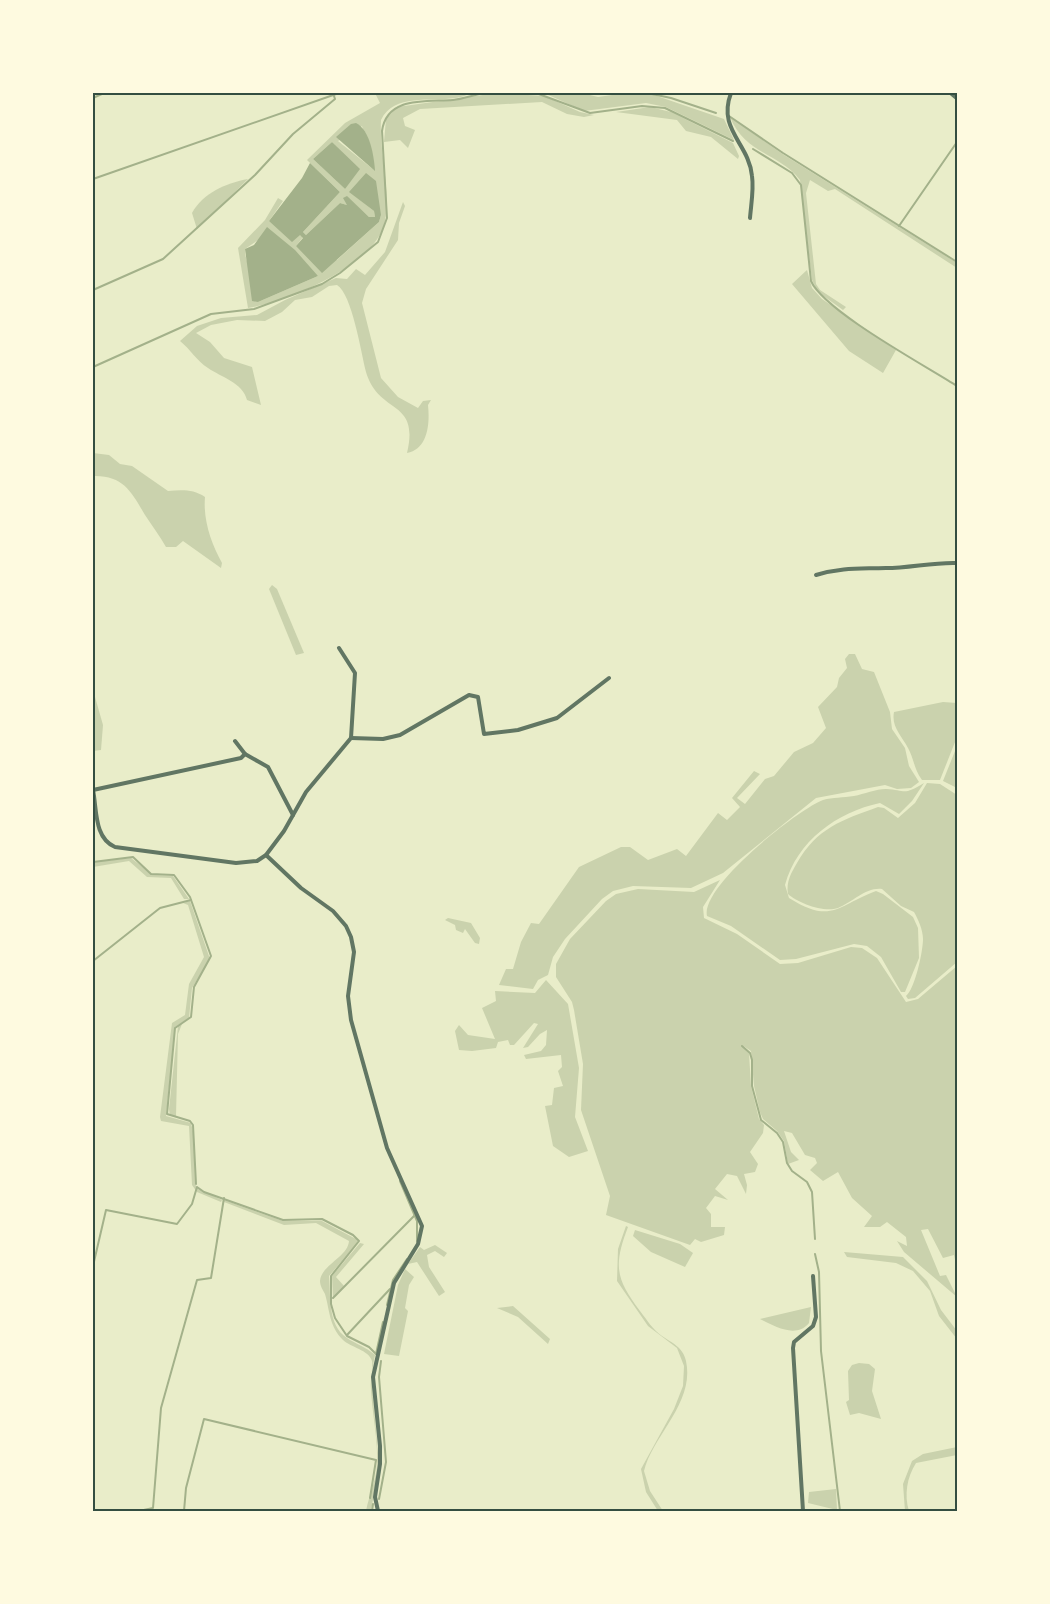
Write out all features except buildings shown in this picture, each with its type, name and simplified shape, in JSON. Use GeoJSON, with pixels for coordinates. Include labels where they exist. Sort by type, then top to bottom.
{"type":"FeatureCollection","features":[{"type":"Feature","properties":{"kind":"street"},"geometry":{"type":"LineString","coordinates":[[731,93],[726,113],[752,175],[750,218]]}},
{"type":"Feature","properties":{"kind":"street"},"geometry":{"type":"LineString","coordinates":[[951,93],[957,98]]}},
{"type":"Feature","properties":{"kind":"street"},"geometry":{"type":"LineString","coordinates":[[816,575],[839,568],[888,568],[957,563]]}},
{"type":"Feature","properties":{"kind":"street"},"geometry":{"type":"LineString","coordinates":[[245,754],[241,758],[93,790],[100,835],[108,844],[115,847],[247,863],[266,855],[306,792],[351,738],[355,672],[339,648]]}},
{"type":"Feature","properties":{"kind":"street"},"geometry":{"type":"LineString","coordinates":[[351,738],[383,739],[400,735],[469,694],[478,697],[484,734],[518,730],[556,718],[609,678]]}},
{"type":"Feature","properties":{"kind":"street"},"geometry":{"type":"LineString","coordinates":[[235,741],[245,754],[268,768],[293,815]]}},
{"type":"Feature","properties":{"kind":"street"},"geometry":{"type":"LineString","coordinates":[[266,855],[301,888],[333,911],[351,937],[354,952],[348,996],[351,1020],[387,1148],[422,1226],[418,1244],[394,1284],[373,1377],[380,1446],[375,1497],[378,1511]]}},
{"type":"Feature","properties":{"kind":"street"},"geometry":{"type":"LineString","coordinates":[[803,1511],[794,1342],[813,1326],[816,1317],[813,1276]]}},
{"type":"Feature","properties":{"kind":"shaded area"},"geometry":{"type":"Polygon","coordinates":[[[375,93],[474,93],[457,98],[413,100],[387,111],[381,120],[387,196],[385,221],[379,237],[349,266],[328,278],[285,298],[248,308],[238,248],[265,220],[278,198],[283,201],[269,221],[300,234],[303,237],[296,246],[337,260],[379,222],[381,215],[350,192],[374,211],[373,219],[347,197],[347,205],[340,203],[306,235],[303,232],[340,192],[307,160],[345,123],[380,103],[375,93]],[[362,126],[338,141],[374,170],[362,126]],[[332,142],[313,159],[345,189],[352,163],[332,142]],[[258,240],[245,249],[258,302],[318,276],[258,240]]]}},
{"type":"Feature","properties":{"kind":"shaded area"},"geometry":{"type":"Polygon","coordinates":[[[497,93],[544,96],[580,112],[594,115],[584,117],[567,114],[542,102],[420,109],[403,118],[405,126],[415,130],[408,148],[400,140],[384,142],[386,119],[397,107],[497,93]]]}},
{"type":"Feature","properties":{"kind":"shaded area"},"geometry":{"type":"Polygon","coordinates":[[[544,93],[582,93],[598,97],[626,93],[654,95],[724,119],[734,140],[666,107],[646,103],[584,111],[544,93]]]}},
{"type":"Feature","properties":{"kind":"shaded area"},"geometry":{"type":"Polygon","coordinates":[[[650,107],[671,112],[733,143],[739,156],[738,159],[711,137],[686,131],[677,120],[616,112],[650,107]]]}},
{"type":"Feature","properties":{"kind":"shaded area"},"geometry":{"type":"Polygon","coordinates":[[[730,117],[784,155],[957,263],[957,268],[835,189],[828,191],[810,180],[806,193],[816,284],[820,290],[846,307],[843,310],[818,292],[812,280],[800,180],[792,171],[744,139],[730,117]]]}},
{"type":"Feature","properties":{"kind":"shaded area"},"geometry":{"type":"Polygon","coordinates":[[[356,123],[361,126],[368,137],[375,171],[336,137],[351,124],[356,123]]]}},
{"type":"Feature","properties":{"kind":"shaded area"},"geometry":{"type":"Polygon","coordinates":[[[332,142],[360,169],[345,189],[313,159],[332,142]]]}},
{"type":"Feature","properties":{"kind":"shaded area"},"geometry":{"type":"Polygon","coordinates":[[[310,163],[340,192],[303,232],[306,235],[340,203],[347,205],[343,198],[347,196],[369,217],[375,217],[374,211],[349,192],[366,173],[376,181],[381,215],[379,222],[322,273],[296,246],[303,238],[300,235],[292,242],[269,221],[302,178],[310,163]]]}},
{"type":"Feature","properties":{"kind":"shaded area"},"geometry":{"type":"Polygon","coordinates":[[[248,179],[197,229],[192,213],[202,200],[224,186],[248,179]]]}},
{"type":"Feature","properties":{"kind":"shaded area"},"geometry":{"type":"Polygon","coordinates":[[[403,202],[405,206],[399,223],[398,240],[366,289],[362,303],[381,378],[398,397],[418,408],[423,401],[431,400],[428,405],[429,420],[426,435],[414,451],[407,453],[410,436],[408,423],[403,415],[372,386],[366,372],[351,311],[337,285],[329,286],[312,297],[295,300],[282,312],[265,321],[237,320],[211,325],[196,333],[210,342],[224,358],[252,367],[261,405],[247,400],[241,389],[204,365],[180,341],[197,326],[221,318],[257,315],[336,278],[347,279],[356,269],[365,275],[385,252],[403,202]]]}},
{"type":"Feature","properties":{"kind":"shaded area"},"geometry":{"type":"Polygon","coordinates":[[[267,227],[295,250],[318,276],[258,302],[252,301],[245,249],[254,245],[267,227]]]}},
{"type":"Feature","properties":{"kind":"shaded area"},"geometry":{"type":"Polygon","coordinates":[[[807,270],[812,288],[822,299],[896,350],[883,373],[849,351],[792,284],[807,270]]]}},
{"type":"Feature","properties":{"kind":"shaded area"},"geometry":{"type":"Polygon","coordinates":[[[93,453],[109,455],[120,464],[132,466],[168,491],[192,491],[205,497],[207,523],[214,547],[222,563],[221,568],[183,541],[176,547],[166,547],[126,487],[104,476],[93,476],[93,453]]]}},
{"type":"Feature","properties":{"kind":"shaded area"},"geometry":{"type":"Polygon","coordinates":[[[272,585],[277,589],[304,653],[296,655],[269,589],[272,585]]]}},
{"type":"Feature","properties":{"kind":"shaded area"},"geometry":{"type":"Polygon","coordinates":[[[849,654],[855,654],[862,669],[874,672],[890,712],[892,729],[905,748],[909,766],[919,782],[911,788],[897,789],[885,785],[816,798],[723,873],[691,888],[633,886],[613,891],[602,899],[565,939],[553,957],[548,975],[538,980],[533,989],[499,985],[506,969],[513,969],[521,942],[531,923],[539,924],[579,867],[621,847],[630,847],[648,860],[677,849],[686,856],[718,813],[727,820],[740,807],[732,798],[754,771],[760,774],[737,798],[745,804],[765,779],[774,776],[794,752],[813,743],[826,728],[818,707],[837,687],[839,678],[847,668],[845,659],[849,654]]]}},
{"type":"Feature","properties":{"kind":"shaded area"},"geometry":{"type":"Polygon","coordinates":[[[93,690],[103,725],[101,750],[93,751],[93,690]]]}},
{"type":"Feature","properties":{"kind":"shaded area"},"geometry":{"type":"Polygon","coordinates":[[[943,702],[957,703],[957,737],[940,780],[922,780],[896,727],[894,712],[943,702]]]}},
{"type":"Feature","properties":{"kind":"shaded area"},"geometry":{"type":"Polygon","coordinates":[[[957,746],[957,788],[943,781],[957,746]]]}},
{"type":"Feature","properties":{"kind":"shaded area"},"geometry":{"type":"Polygon","coordinates":[[[924,783],[912,801],[899,814],[880,803],[864,807],[834,821],[809,842],[799,855],[785,885],[789,898],[815,910],[834,910],[876,891],[913,917],[918,928],[919,958],[905,992],[901,992],[881,957],[867,946],[854,944],[796,959],[780,960],[731,926],[707,916],[709,903],[734,869],[773,833],[810,807],[827,799],[878,790],[908,791],[924,783]]]}},
{"type":"Feature","properties":{"kind":"shaded area"},"geometry":{"type":"Polygon","coordinates":[[[927,783],[940,784],[957,795],[957,962],[915,998],[908,999],[906,996],[915,978],[923,945],[921,928],[914,912],[901,906],[882,889],[870,890],[838,908],[826,909],[805,904],[792,897],[788,894],[788,886],[793,870],[805,851],[822,833],[842,821],[878,807],[884,808],[898,818],[915,803],[927,783]]]}},
{"type":"Feature","properties":{"kind":"shaded area"},"geometry":{"type":"Polygon","coordinates":[[[131,858],[153,875],[173,876],[189,899],[184,899],[171,878],[147,877],[129,861],[93,867],[95,862],[131,858]]]}},
{"type":"Feature","properties":{"kind":"shaded area"},"geometry":{"type":"Polygon","coordinates":[[[720,880],[703,907],[704,918],[737,934],[780,964],[798,963],[851,947],[862,948],[877,958],[906,1002],[918,999],[957,966],[957,1269],[954,1255],[943,1258],[928,1229],[921,1230],[940,1276],[946,1275],[957,1297],[904,1252],[897,1241],[907,1246],[906,1237],[887,1222],[880,1227],[864,1227],[872,1216],[852,1198],[838,1172],[823,1181],[810,1170],[817,1163],[815,1158],[805,1155],[792,1133],[784,1131],[791,1152],[799,1160],[788,1164],[784,1141],[777,1131],[763,1119],[760,1112],[754,1086],[751,1051],[742,1045],[749,1053],[751,1086],[759,1119],[764,1125],[763,1133],[750,1152],[758,1164],[755,1172],[744,1174],[747,1185],[746,1194],[737,1176],[727,1174],[715,1189],[728,1200],[715,1196],[706,1208],[711,1214],[711,1227],[725,1227],[724,1235],[701,1242],[695,1239],[690,1245],[606,1215],[610,1196],[581,1110],[583,1064],[574,1010],[572,1002],[556,977],[556,964],[570,939],[606,901],[616,894],[638,889],[694,892],[720,880]]]}},
{"type":"Feature","properties":{"kind":"shaded area"},"geometry":{"type":"Polygon","coordinates":[[[190,901],[210,959],[192,988],[189,1018],[175,1027],[166,1116],[191,1123],[194,1136],[195,1184],[198,1189],[222,1200],[221,1202],[197,1192],[192,1185],[189,1126],[161,1121],[160,1117],[172,1023],[185,1015],[189,984],[204,957],[188,905],[183,903],[190,901]]]}},
{"type":"Feature","properties":{"kind":"shaded area"},"geometry":{"type":"Polygon","coordinates":[[[448,918],[471,923],[480,938],[479,944],[475,943],[465,929],[463,933],[456,930],[455,925],[445,920],[448,918]]]}},
{"type":"Feature","properties":{"kind":"shaded area"},"geometry":{"type":"Polygon","coordinates":[[[546,980],[568,1004],[579,1068],[575,1117],[588,1151],[569,1157],[553,1146],[545,1106],[552,1105],[554,1088],[563,1086],[558,1071],[562,1067],[561,1055],[526,1059],[524,1055],[541,1051],[546,1045],[547,1030],[528,1047],[523,1048],[538,1024],[534,1023],[514,1045],[510,1045],[508,1040],[498,1042],[496,1048],[472,1051],[459,1050],[455,1031],[459,1025],[468,1035],[495,1039],[482,1008],[496,1001],[495,991],[535,993],[546,980]]]}},
{"type":"Feature","properties":{"kind":"shaded area"},"geometry":{"type":"Polygon","coordinates":[[[182,1024],[178,1034],[176,1116],[170,1116],[178,1026],[182,1024]]]}},
{"type":"Feature","properties":{"kind":"shaded area"},"geometry":{"type":"Polygon","coordinates":[[[224,1200],[283,1221],[322,1221],[356,1239],[358,1242],[329,1276],[331,1309],[336,1326],[341,1332],[375,1355],[372,1372],[370,1357],[338,1335],[320,1283],[321,1275],[344,1252],[349,1241],[316,1223],[284,1225],[224,1202],[224,1200]]]}},
{"type":"Feature","properties":{"kind":"shaded area"},"geometry":{"type":"Polygon","coordinates":[[[626,1226],[628,1227],[620,1252],[619,1272],[626,1290],[650,1325],[680,1349],[686,1361],[687,1376],[679,1405],[644,1471],[650,1491],[663,1511],[658,1511],[646,1492],[641,1469],[674,1409],[683,1386],[684,1366],[677,1348],[648,1326],[617,1281],[618,1249],[626,1226]]]}},
{"type":"Feature","properties":{"kind":"shaded area"},"geometry":{"type":"Polygon","coordinates":[[[635,1230],[680,1244],[693,1253],[685,1267],[651,1252],[633,1236],[635,1230]]]}},
{"type":"Feature","properties":{"kind":"shaded area"},"geometry":{"type":"Polygon","coordinates":[[[360,1243],[364,1244],[336,1277],[344,1286],[333,1298],[332,1276],[360,1243]]]}},
{"type":"Feature","properties":{"kind":"shaded area"},"geometry":{"type":"Polygon","coordinates":[[[435,1245],[447,1253],[444,1257],[435,1251],[427,1255],[429,1267],[445,1292],[439,1296],[417,1262],[408,1264],[420,1247],[424,1250],[435,1245]]]}},
{"type":"Feature","properties":{"kind":"shaded area"},"geometry":{"type":"Polygon","coordinates":[[[844,1252],[903,1257],[927,1281],[941,1310],[957,1331],[957,1339],[939,1316],[930,1291],[913,1271],[896,1263],[847,1257],[844,1252]]]}},
{"type":"Feature","properties":{"kind":"shaded area"},"geometry":{"type":"Polygon","coordinates":[[[405,1269],[414,1277],[409,1285],[405,1308],[408,1311],[399,1356],[384,1354],[398,1285],[405,1269]]]}},
{"type":"Feature","properties":{"kind":"shaded area"},"geometry":{"type":"Polygon","coordinates":[[[513,1306],[550,1339],[548,1344],[518,1317],[497,1308],[513,1306]]]}},
{"type":"Feature","properties":{"kind":"shaded area"},"geometry":{"type":"Polygon","coordinates":[[[811,1307],[809,1323],[798,1330],[785,1330],[760,1319],[811,1307]]]}},
{"type":"Feature","properties":{"kind":"shaded area"},"geometry":{"type":"Polygon","coordinates":[[[869,1364],[875,1369],[872,1391],[881,1419],[859,1413],[850,1415],[846,1402],[849,1400],[848,1371],[852,1365],[869,1364]]]}},
{"type":"Feature","properties":{"kind":"shaded area"},"geometry":{"type":"Polygon","coordinates":[[[371,1378],[379,1464],[371,1511],[366,1511],[376,1475],[377,1462],[371,1378]]]}},
{"type":"Feature","properties":{"kind":"shaded area"},"geometry":{"type":"Polygon","coordinates":[[[957,1447],[957,1455],[916,1463],[907,1486],[909,1511],[905,1511],[903,1484],[912,1461],[923,1454],[957,1447]]]}},
{"type":"Feature","properties":{"kind":"shaded area"},"geometry":{"type":"Polygon","coordinates":[[[836,1489],[837,1510],[808,1503],[809,1492],[836,1489]]]}},
{"type":"Feature","properties":{"kind":"waterway"},"geometry":{"type":"LineString","coordinates":[[93,98],[104,93]]}},
{"type":"Feature","properties":{"kind":"waterway"},"geometry":{"type":"LineString","coordinates":[[93,290],[163,259],[255,175],[293,134],[335,99],[333,93]]}},
{"type":"Feature","properties":{"kind":"waterway"},"geometry":{"type":"LineString","coordinates":[[93,179],[339,93]]}},
{"type":"Feature","properties":{"kind":"waterway"},"geometry":{"type":"LineString","coordinates":[[93,367],[211,314],[254,309],[322,284],[340,273],[378,242],[387,218],[382,131],[385,120],[391,112],[409,103],[453,100],[486,93]]}},
{"type":"Feature","properties":{"kind":"waterway"},"geometry":{"type":"LineString","coordinates":[[536,93],[590,113],[642,106],[665,108],[733,141]]}},
{"type":"Feature","properties":{"kind":"waterway"},"geometry":{"type":"LineString","coordinates":[[647,93],[671,98],[716,113]]}},
{"type":"Feature","properties":{"kind":"waterway"},"geometry":{"type":"LineString","coordinates":[[729,116],[783,153],[957,262]]}},
{"type":"Feature","properties":{"kind":"waterway"},"geometry":{"type":"LineString","coordinates":[[899,226],[957,142]]}},
{"type":"Feature","properties":{"kind":"waterway"},"geometry":{"type":"LineString","coordinates":[[753,149],[792,173],[801,185],[811,281],[820,293],[855,322],[957,386]]}},
{"type":"Feature","properties":{"kind":"waterway"},"geometry":{"type":"LineString","coordinates":[[93,862],[133,857],[151,874],[174,875],[190,897],[211,956],[194,987],[191,1017],[175,1028],[167,1114],[190,1121],[193,1125],[196,1184]]}},
{"type":"Feature","properties":{"kind":"waterway"},"geometry":{"type":"LineString","coordinates":[[93,961],[160,908],[191,900]]}},
{"type":"Feature","properties":{"kind":"waterway"},"geometry":{"type":"LineString","coordinates":[[742,1046],[750,1053],[752,1060],[752,1086],[761,1120],[777,1133],[783,1142],[787,1163],[792,1171],[807,1182],[812,1192],[815,1239]]}},
{"type":"Feature","properties":{"kind":"waterway"},"geometry":{"type":"LineString","coordinates":[[400,1181],[417,1221],[417,1241]]}},
{"type":"Feature","properties":{"kind":"waterway"},"geometry":{"type":"LineString","coordinates":[[93,1266],[106,1210],[177,1224],[192,1204],[197,1187],[204,1192],[283,1220],[322,1219],[353,1235],[359,1241],[331,1276],[331,1304],[335,1318],[347,1336],[369,1347],[376,1354]]}},
{"type":"Feature","properties":{"kind":"waterway"},"geometry":{"type":"LineString","coordinates":[[139,1511],[153,1508],[161,1408],[197,1280],[211,1278],[224,1198]]}},
{"type":"Feature","properties":{"kind":"waterway"},"geometry":{"type":"LineString","coordinates":[[333,1298],[415,1215]]}},
{"type":"Feature","properties":{"kind":"waterway"},"geometry":{"type":"LineString","coordinates":[[815,1254],[819,1272],[821,1351],[840,1511]]}},
{"type":"Feature","properties":{"kind":"waterway"},"geometry":{"type":"LineString","coordinates":[[387,1305],[393,1280],[407,1259]]}},
{"type":"Feature","properties":{"kind":"waterway"},"geometry":{"type":"LineString","coordinates":[[347,1335],[390,1289]]}},
{"type":"Feature","properties":{"kind":"waterway"},"geometry":{"type":"LineString","coordinates":[[376,1354],[383,1322]]}},
{"type":"Feature","properties":{"kind":"waterway"},"geometry":{"type":"LineString","coordinates":[[379,1499],[386,1462],[379,1377],[381,1361]]}},
{"type":"Feature","properties":{"kind":"waterway"},"geometry":{"type":"LineString","coordinates":[[184,1511],[186,1488],[204,1419],[376,1460],[370,1498]]}},
{"type":"Feature","properties":{"kind":"waterway"},"geometry":{"type":"LineString","coordinates":[[372,1511],[373,1504]]}}]}
